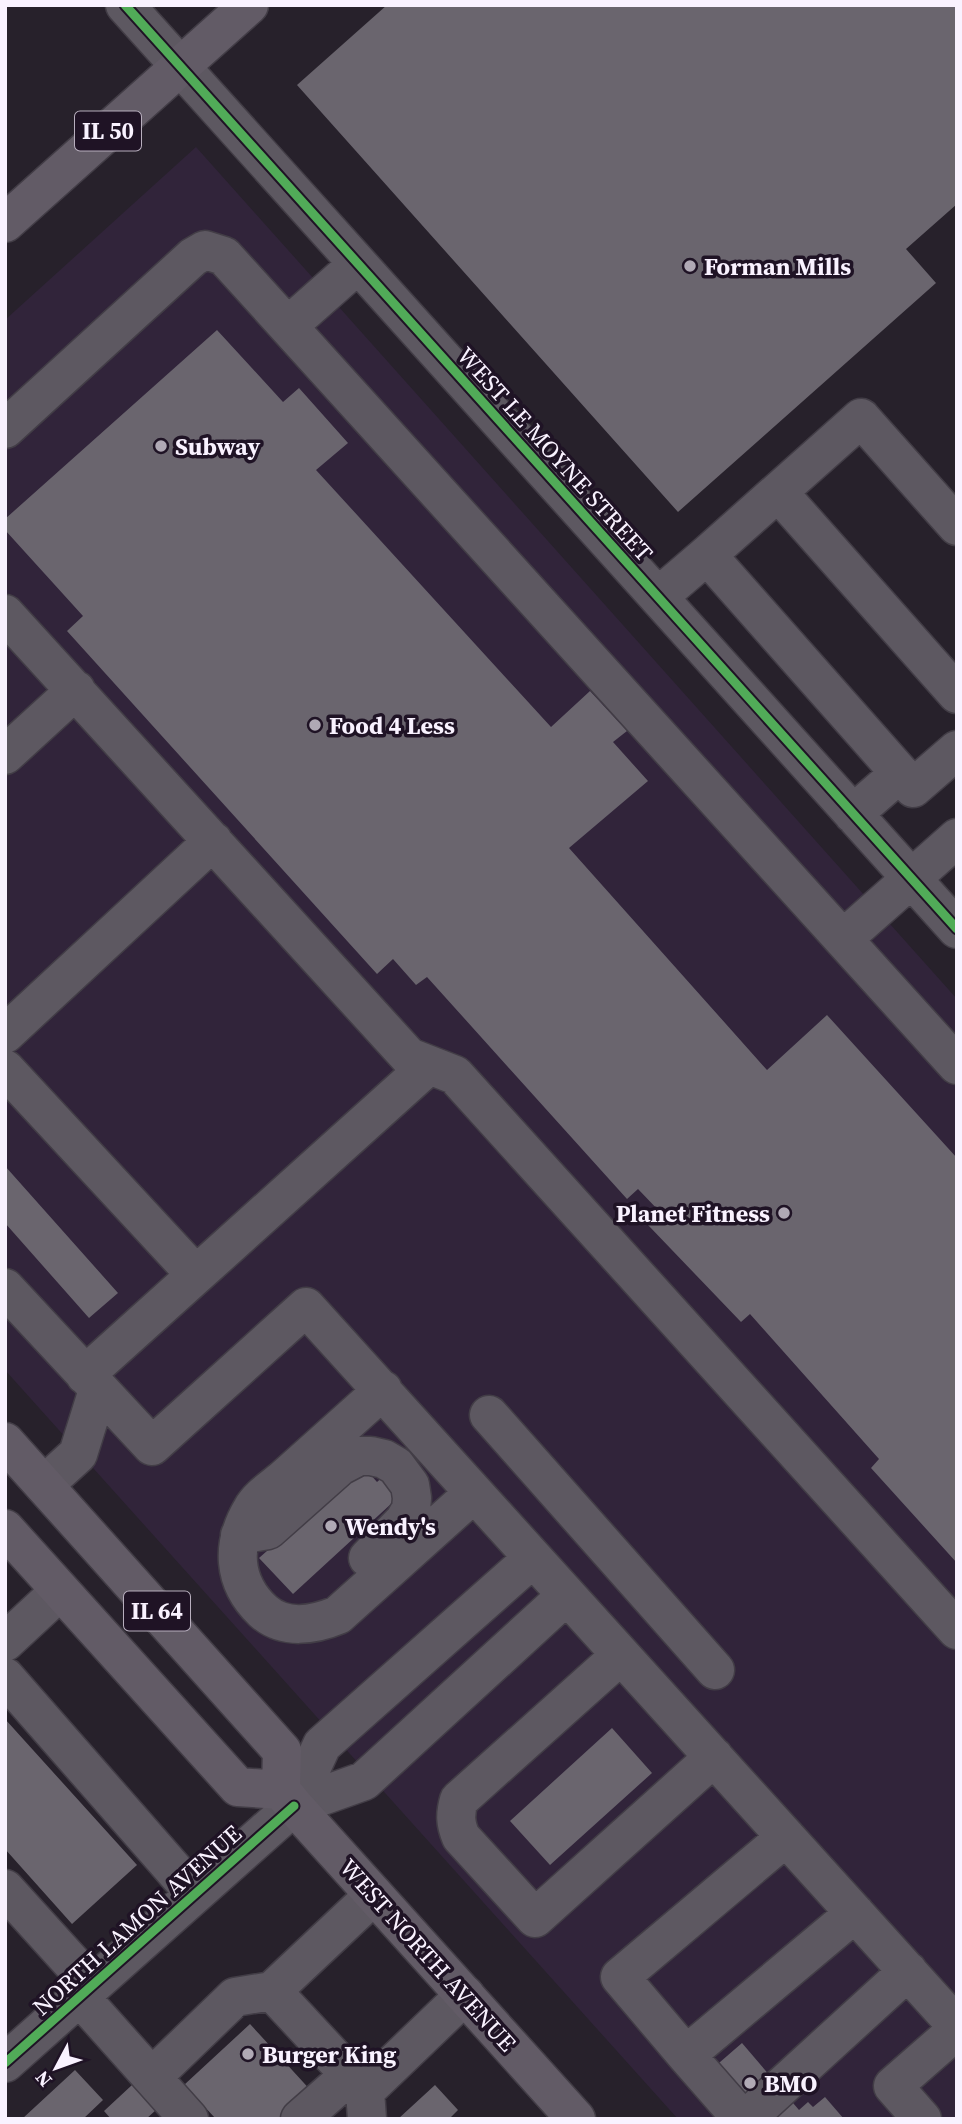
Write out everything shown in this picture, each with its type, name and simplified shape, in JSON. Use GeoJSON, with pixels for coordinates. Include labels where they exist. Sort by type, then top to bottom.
{"type":"FeatureCollection","features":[{"type":"Feature","properties":{"kind":"main road","name":"IL 50"},"geometry":{"type":"LineString","coordinates":[[5,223],[249,5]]}},
{"type":"Feature","properties":{"kind":"main road","name":"IL 64"},"geometry":{"type":"LineString","coordinates":[[5,1442],[282,1751],[287,1798],[238,1787],[5,1529]]}},
{"type":"Feature","properties":{"kind":"main road","name":"WEST NORTH AVENUE"},"geometry":{"type":"LineString","coordinates":[[287,1798],[576,2119]]}},
{"type":"Feature","properties":{"kind":"street","name":"WEST LE MOYNE STREET"},"geometry":{"type":"LineString","coordinates":[[125,5],[957,929]]}},
{"type":"Feature","properties":{"kind":"street"},"geometry":{"type":"LineString","coordinates":[[5,429],[193,257],[205,250],[224,256],[957,1065]]}},
{"type":"Feature","properties":{"kind":"street"},"geometry":{"type":"LineString","coordinates":[[288,327],[358,264]]}},
{"type":"Feature","properties":{"kind":"street"},"geometry":{"type":"LineString","coordinates":[[658,597],[861,418],[957,526]]}},
{"type":"Feature","properties":{"kind":"street"},"geometry":{"type":"LineString","coordinates":[[778,492],[957,694]]}},
{"type":"Feature","properties":{"kind":"street"},"geometry":{"type":"LineString","coordinates":[[707,555],[913,788],[957,750]]}},
{"type":"Feature","properties":{"kind":"street"},"geometry":{"type":"LineString","coordinates":[[7,620],[76,690],[409,1057],[455,1075],[957,1630]]}},
{"type":"Feature","properties":{"kind":"street"},"geometry":{"type":"LineString","coordinates":[[5,755],[76,690]]}},
{"type":"Feature","properties":{"kind":"street"},"geometry":{"type":"LineString","coordinates":[[853,814],[900,773]]}},
{"type":"Feature","properties":{"kind":"street"},"geometry":{"type":"LineString","coordinates":[[843,939],[957,838]]}},
{"type":"Feature","properties":{"kind":"street"},"geometry":{"type":"LineString","coordinates":[[5,1034],[213,841]]}},
{"type":"Feature","properties":{"kind":"street"},"geometry":{"type":"LineString","coordinates":[[44,1485],[78,1454],[91,1382],[195,1275],[429,1065]]}},
{"type":"Feature","properties":{"kind":"street"},"geometry":{"type":"LineString","coordinates":[[5,1069],[195,1275]]}},
{"type":"Feature","properties":{"kind":"street"},"geometry":{"type":"LineString","coordinates":[[5,1288],[152,1446],[306,1307],[957,2028],[893,2087],[922,2119]]}},
{"type":"Feature","properties":{"kind":"street"},"geometry":{"type":"LineString","coordinates":[[383,1390],[253,1507],[240,1535],[236,1559],[245,1589],[264,1612],[286,1623],[307,1624],[338,1615],[474,1493]]}},
{"type":"Feature","properties":{"kind":"street"},"geometry":{"type":"LineString","coordinates":[[489,1415],[715,1670]]}},
{"type":"Feature","properties":{"kind":"street"},"geometry":{"type":"LineString","coordinates":[[240,1535],[268,1530],[340,1466],[359,1456],[384,1459],[396,1466],[410,1485],[411,1508],[404,1521],[361,1565],[338,1615]]}},
{"type":"Feature","properties":{"kind":"street"},"geometry":{"type":"LineString","coordinates":[[287,1798],[321,1745],[533,1558]]}},
{"type":"Feature","properties":{"kind":"street"},"geometry":{"type":"LineString","coordinates":[[5,1642],[61,1591]]}},
{"type":"Feature","properties":{"kind":"street"},"geometry":{"type":"LineString","coordinates":[[287,1798],[364,1781],[566,1596]]}},
{"type":"Feature","properties":{"kind":"street"},"geometry":{"type":"LineString","coordinates":[[621,1655],[459,1800],[455,1812],[461,1837],[535,1918],[713,1757]]}},
{"type":"Feature","properties":{"kind":"street"},"geometry":{"type":"LineString","coordinates":[[5,1677],[195,1894]]}},
{"type":"Feature","properties":{"kind":"street","name":"NORTH LAMON AVENUE"},"geometry":{"type":"LineString","coordinates":[[5,2063],[195,1894],[287,1798]]}},
{"type":"Feature","properties":{"kind":"street"},"geometry":{"type":"LineString","coordinates":[[786,1837],[620,1977],[744,2119],[908,1971]]}},
{"type":"Feature","properties":{"kind":"street"},"geometry":{"type":"LineString","coordinates":[[5,1889],[152,2077],[190,2119]]}},
{"type":"Feature","properties":{"kind":"street"},"geometry":{"type":"LineString","coordinates":[[152,2077],[235,1997],[272,1992],[374,1895]]}},
{"type":"Feature","properties":{"kind":"street"},"geometry":{"type":"LineString","coordinates":[[686,2055],[855,1913]]}},
{"type":"Feature","properties":{"kind":"street"},"geometry":{"type":"LineString","coordinates":[[272,1992],[361,2095]]}},
{"type":"Feature","properties":{"kind":"street"},"geometry":{"type":"LineString","coordinates":[[300,2119],[361,2095],[465,1995]]}},
{"type":"Feature","properties":{"kind":"shaded area"},"geometry":{"type":"Polygon","coordinates":[[[196,147],[957,999],[957,2119],[678,2119],[5,1370],[5,320],[196,147]]]}},
{"type":"Feature","properties":{"kind":"building","name":"Forman Mills"},"geometry":{"type":"Polygon","coordinates":[[[387,5],[957,5],[957,204],[906,249],[936,283],[678,512],[297,85],[387,5]]]}},
{"type":"Feature","properties":{"kind":"building"},"geometry":{"type":"Polygon","coordinates":[[[217,330],[283,402],[299,388],[348,443],[316,470],[551,727],[590,691],[627,731],[613,742],[648,781],[569,848],[767,1070],[827,1015],[957,1158],[957,1563],[871,1468],[879,1459],[750,1314],[741,1322],[648,1225],[661,1213],[638,1189],[627,1199],[427,977],[416,985],[393,959],[377,974],[67,631],[83,616],[5,530],[5,519],[217,330]]]}},
{"type":"Feature","properties":{"kind":"building"},"geometry":{"type":"Polygon","coordinates":[[[5,1166],[118,1293],[89,1318],[5,1223],[5,1166]]]}},
{"type":"Feature","properties":{"kind":"building","name":"Wendy's"},"geometry":{"type":"Polygon","coordinates":[[[363,1466],[377,1482],[386,1474],[404,1492],[293,1594],[259,1558],[363,1466]]]}},
{"type":"Feature","properties":{"kind":"building"},"geometry":{"type":"Polygon","coordinates":[[[5,1719],[137,1865],[72,1924],[5,1849],[5,1719]]]}},
{"type":"Feature","properties":{"kind":"building"},"geometry":{"type":"Polygon","coordinates":[[[612,1728],[652,1773],[550,1865],[510,1821],[612,1728]]]}},
{"type":"Feature","properties":{"kind":"building","name":"Burger King"},"geometry":{"type":"Polygon","coordinates":[[[250,2024],[314,2094],[287,2119],[216,2119],[184,2085],[250,2024]]]}},
{"type":"Feature","properties":{"kind":"building","name":"BMO"},"geometry":{"type":"Polygon","coordinates":[[[742,2043],[799,2110],[808,2102],[813,2107],[825,2097],[844,2119],[756,2119],[712,2069],[742,2043]]]}},
{"type":"Feature","properties":{"kind":"building"},"geometry":{"type":"Polygon","coordinates":[[[75,2070],[103,2100],[83,2119],[22,2119],[75,2070]]]}},
{"type":"Feature","properties":{"kind":"building"},"geometry":{"type":"Polygon","coordinates":[[[132,2085],[156,2110],[146,2119],[111,2119],[104,2111],[132,2085]]]}},
{"type":"Feature","properties":{"kind":"building"},"geometry":{"type":"Polygon","coordinates":[[[435,2085],[458,2110],[449,2119],[398,2119],[435,2085]]]}},
{"type":"Feature","properties":{"kind":"cycle path"},"geometry":{"type":"LineString","coordinates":[[125,5],[957,929]]}},
{"type":"Feature","properties":{"kind":"cycle path"},"geometry":{"type":"LineString","coordinates":[[5,2063],[294,1806]]}},
{"type":"Feature","properties":{"kind":"place","name":"Forman Mills"},"geometry":{"type":"Point","coordinates":[690,266]}},
{"type":"Feature","properties":{"kind":"place","name":"Subway"},"geometry":{"type":"Point","coordinates":[161,446]}},
{"type":"Feature","properties":{"kind":"place","name":"Food 4 Less"},"geometry":{"type":"Point","coordinates":[315,725]}},
{"type":"Feature","properties":{"kind":"place","name":"Planet Fitness"},"geometry":{"type":"Point","coordinates":[784,1213]}},
{"type":"Feature","properties":{"kind":"place","name":"Wendy's"},"geometry":{"type":"Point","coordinates":[331,1526]}},
{"type":"Feature","properties":{"kind":"place","name":"Burger King"},"geometry":{"type":"Point","coordinates":[248,2054]}},
{"type":"Feature","properties":{"kind":"place","name":"BMO"},"geometry":{"type":"Point","coordinates":[750,2083]}}]}
